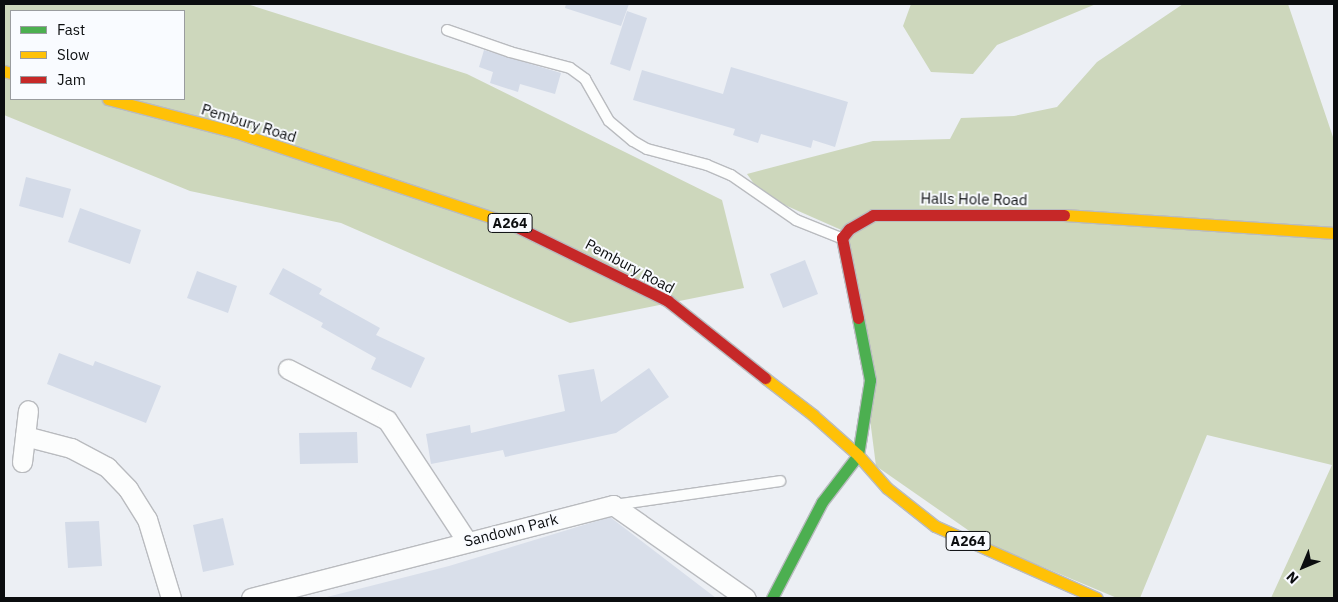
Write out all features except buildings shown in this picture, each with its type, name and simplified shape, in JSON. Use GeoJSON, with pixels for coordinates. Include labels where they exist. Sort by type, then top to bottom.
{"type":"FeatureCollection","features":[{"type":"Feature","properties":{"kind":"main road","name":"Pembury Road"},"geometry":{"type":"LineString","coordinates":[[112,100],[235,132],[522,227],[668,301],[813,415],[858,455],[886,488],[935,526],[1097,598]]}},
{"type":"Feature","properties":{"kind":"main road","name":"Halls Hole Road"},"geometry":{"type":"LineString","coordinates":[[842,238],[848,229],[872,215],[903,213],[1086,216],[1334,233]]}},
{"type":"Feature","properties":{"kind":"main road"},"geometry":{"type":"LineString","coordinates":[[772,598],[822,502],[858,455],[870,380],[842,238]]}},
{"type":"Feature","properties":{"kind":"street"},"geometry":{"type":"LineString","coordinates":[[288,369],[387,420],[466,540]]}},
{"type":"Feature","properties":{"kind":"street"},"geometry":{"type":"LineString","coordinates":[[22,462],[28,410]]}},
{"type":"Feature","properties":{"kind":"street"},"geometry":{"type":"LineString","coordinates":[[25,436],[72,448],[108,467],[128,489],[147,519],[171,598]]}},
{"type":"Feature","properties":{"kind":"street"},"geometry":{"type":"LineString","coordinates":[[613,505],[746,598]]}},
{"type":"Feature","properties":{"kind":"street","name":"Sandown Park"},"geometry":{"type":"LineString","coordinates":[[251,598],[466,540],[613,505]]}},
{"type":"Feature","properties":{"kind":"lane"},"geometry":{"type":"LineString","coordinates":[[447,30],[510,52],[570,68],[585,79],[609,121],[633,141],[647,149],[707,165],[731,175],[796,220],[842,238]]}},
{"type":"Feature","properties":{"kind":"lane"},"geometry":{"type":"LineString","coordinates":[[613,505],[780,481]]}},
{"type":"Feature","properties":{"kind":"shaded area"},"geometry":{"type":"Polygon","coordinates":[[[610,517],[716,598],[323,598],[449,566],[610,517]]]}},
{"type":"Feature","properties":{"kind":"green space"},"geometry":{"type":"Polygon","coordinates":[[[4,4],[247,4],[467,74],[722,200],[744,288],[570,323],[341,223],[190,191],[4,115],[4,4]]]}},
{"type":"Feature","properties":{"kind":"green space"},"geometry":{"type":"Polygon","coordinates":[[[911,4],[1096,4],[997,45],[973,74],[931,72],[903,26],[911,4]]]}},
{"type":"Feature","properties":{"kind":"green space"},"geometry":{"type":"Polygon","coordinates":[[[1183,4],[1288,4],[1334,140],[1334,598],[1271,598],[1332,465],[1207,435],[1140,598],[1117,598],[988,544],[876,466],[846,232],[762,195],[747,174],[873,141],[950,139],[961,118],[1014,116],[1057,107],[1097,62],[1183,4]]]}},
{"type":"Feature","properties":{"kind":"traffic: fast"},"geometry":{"type":"LineString","coordinates":[[772,598],[822,502],[858,455],[870,380],[858,318]]}},
{"type":"Feature","properties":{"kind":"traffic: slow"},"geometry":{"type":"LineString","coordinates":[[4,71],[10,73]]}},
{"type":"Feature","properties":{"kind":"traffic: slow"},"geometry":{"type":"LineString","coordinates":[[112,100],[235,132],[509,223]]}},
{"type":"Feature","properties":{"kind":"traffic: slow"},"geometry":{"type":"LineString","coordinates":[[1064,215],[1334,233]]}},
{"type":"Feature","properties":{"kind":"traffic: slow"},"geometry":{"type":"LineString","coordinates":[[765,378],[813,415],[858,455],[887,488],[935,526],[1097,598]]}},
{"type":"Feature","properties":{"kind":"traffic: jam"},"geometry":{"type":"LineString","coordinates":[[858,318],[842,238],[849,229],[873,215],[1064,215]]}},
{"type":"Feature","properties":{"kind":"traffic: jam"},"geometry":{"type":"LineString","coordinates":[[509,223],[668,301],[765,378]]}}]}
